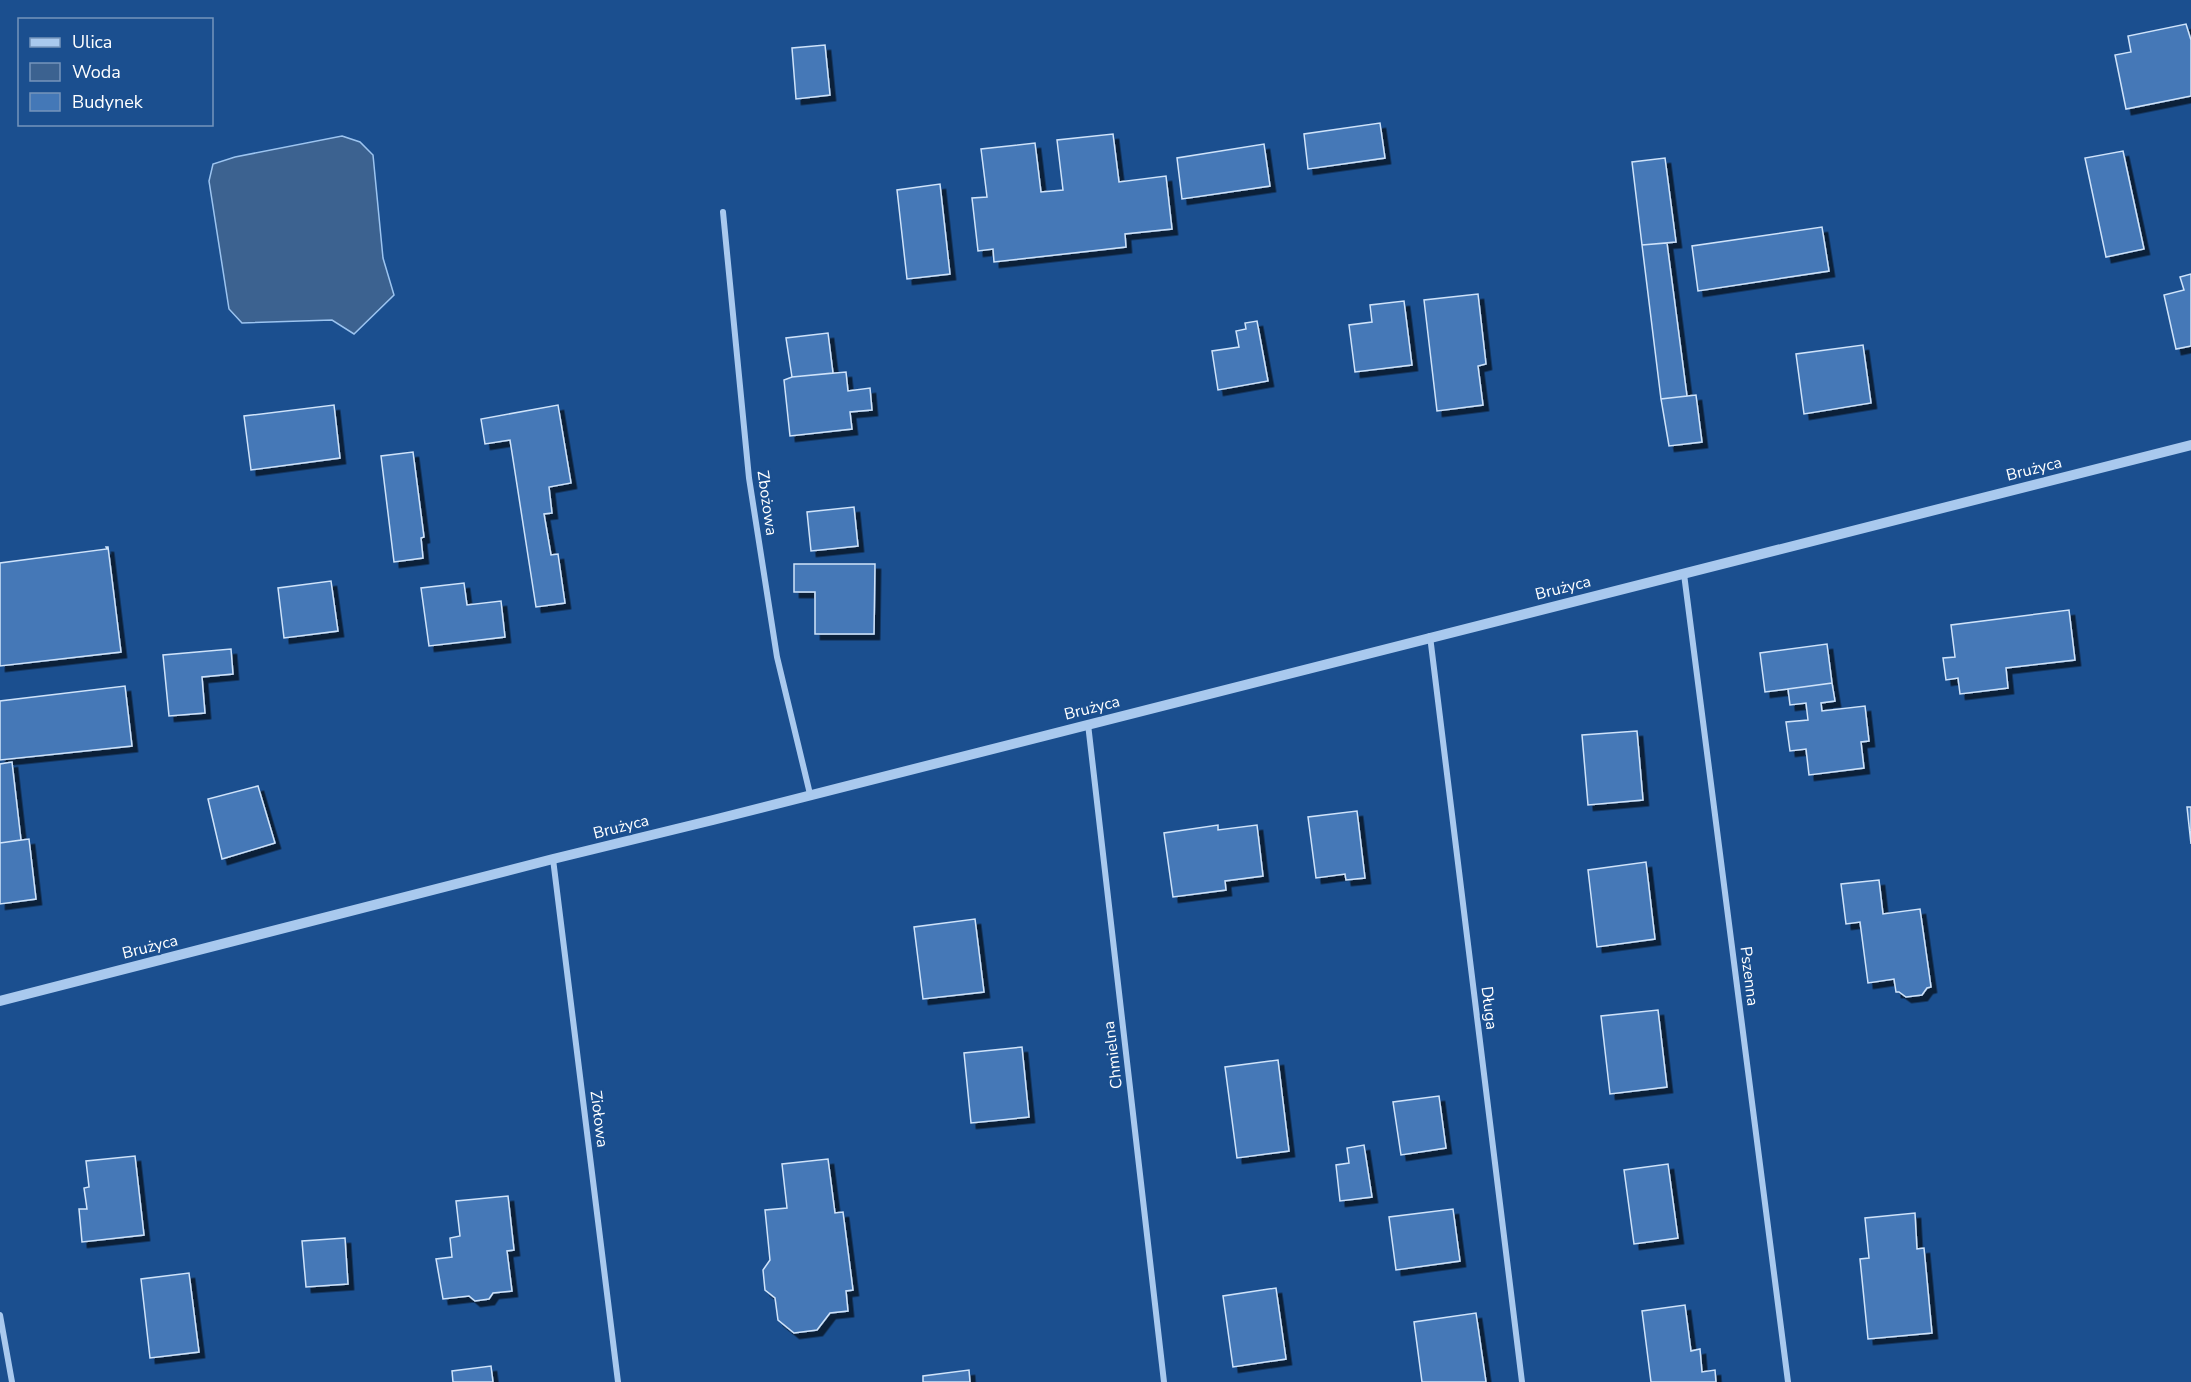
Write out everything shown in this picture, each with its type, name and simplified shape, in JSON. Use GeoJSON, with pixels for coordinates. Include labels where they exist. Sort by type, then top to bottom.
{"type":"FeatureCollection","features":[{"type":"Feature","properties":{"kind":"street","name":"Zbożowa"},"geometry":{"type":"LineString","coordinates":[[723,212],[749,478],[777,657],[810,794]]}},
{"type":"Feature","properties":{"kind":"street","name":"Brużyca"},"geometry":{"type":"LineString","coordinates":[[0,1001],[553,858],[1684,574],[2191,444]]}},
{"type":"Feature","properties":{"kind":"street","name":"Pszenna"},"geometry":{"type":"LineString","coordinates":[[1684,574],[1788,1382]]}},
{"type":"Feature","properties":{"kind":"street","name":"Długa"},"geometry":{"type":"LineString","coordinates":[[1430,636],[1522,1382]]}},
{"type":"Feature","properties":{"kind":"street","name":"Chmielna"},"geometry":{"type":"LineString","coordinates":[[1088,724],[1164,1382]]}},
{"type":"Feature","properties":{"kind":"street","name":"Ziołowa"},"geometry":{"type":"LineString","coordinates":[[553,858],[618,1382]]}},
{"type":"Feature","properties":{"kind":"street"},"geometry":{"type":"LineString","coordinates":[[0,1315],[12,1382]]}},
{"type":"Feature","properties":{"kind":"water"},"geometry":{"type":"Polygon","coordinates":[[[342,136],[360,142],[373,155],[383,258],[394,295],[354,334],[332,320],[242,323],[229,309],[209,181],[213,164],[235,157],[342,136]]]}},
{"type":"Feature","properties":{"kind":"building"},"geometry":{"type":"Polygon","coordinates":[[[2186,24],[2191,40],[2191,96],[2126,109],[2115,55],[2131,52],[2128,36],[2186,24]]]}},
{"type":"Feature","properties":{"kind":"building"},"geometry":{"type":"Polygon","coordinates":[[[825,45],[830,95],[796,99],[792,48],[825,45]]]}},
{"type":"Feature","properties":{"kind":"building"},"geometry":{"type":"Polygon","coordinates":[[[1380,123],[1385,158],[1308,169],[1304,134],[1380,123]]]}},
{"type":"Feature","properties":{"kind":"building"},"geometry":{"type":"Polygon","coordinates":[[[1113,134],[1119,182],[1166,176],[1172,229],[1125,234],[1126,247],[994,262],[993,249],[978,251],[972,198],[987,197],[981,149],[1035,143],[1041,192],[1063,190],[1057,140],[1113,134]]]}},
{"type":"Feature","properties":{"kind":"building"},"geometry":{"type":"Polygon","coordinates":[[[1264,144],[1270,186],[1182,199],[1177,158],[1264,144]]]}},
{"type":"Feature","properties":{"kind":"building"},"geometry":{"type":"Polygon","coordinates":[[[2123,151],[2144,249],[2106,257],[2085,158],[2123,151]]]}},
{"type":"Feature","properties":{"kind":"building"},"geometry":{"type":"Polygon","coordinates":[[[1665,158],[1676,242],[1642,245],[1632,162],[1665,158]]]}},
{"type":"Feature","properties":{"kind":"building"},"geometry":{"type":"Polygon","coordinates":[[[940,184],[950,274],[907,279],[897,190],[940,184]]]}},
{"type":"Feature","properties":{"kind":"building"},"geometry":{"type":"Polygon","coordinates":[[[1822,227],[1829,271],[1698,291],[1692,246],[1822,227]]]}},
{"type":"Feature","properties":{"kind":"building"},"geometry":{"type":"Polygon","coordinates":[[[1667,243],[1687,396],[1661,399],[1642,245],[1667,243]]]}},
{"type":"Feature","properties":{"kind":"building"},"geometry":{"type":"Polygon","coordinates":[[[2191,274],[2191,346],[2176,349],[2164,295],[2184,290],[2180,277],[2191,274]]]}},
{"type":"Feature","properties":{"kind":"building"},"geometry":{"type":"Polygon","coordinates":[[[1478,294],[1486,364],[1478,366],[1483,405],[1437,411],[1424,300],[1478,294]]]}},
{"type":"Feature","properties":{"kind":"building"},"geometry":{"type":"Polygon","coordinates":[[[1404,301],[1412,365],[1355,372],[1349,325],[1372,322],[1370,305],[1404,301]]]}},
{"type":"Feature","properties":{"kind":"building"},"geometry":{"type":"Polygon","coordinates":[[[1257,321],[1268,381],[1218,390],[1212,351],[1239,347],[1236,331],[1246,329],[1245,323],[1257,321]]]}},
{"type":"Feature","properties":{"kind":"building"},"geometry":{"type":"Polygon","coordinates":[[[828,333],[833,373],[792,377],[786,338],[828,333]]]}},
{"type":"Feature","properties":{"kind":"building"},"geometry":{"type":"Polygon","coordinates":[[[1863,345],[1871,403],[1804,414],[1796,354],[1863,345]]]}},
{"type":"Feature","properties":{"kind":"building"},"geometry":{"type":"Polygon","coordinates":[[[846,372],[848,391],[870,388],[872,410],[850,412],[852,429],[790,436],[784,380],[792,377],[846,372]]]}},
{"type":"Feature","properties":{"kind":"building"},"geometry":{"type":"Polygon","coordinates":[[[1696,395],[1702,442],[1669,446],[1661,399],[1696,395]]]}},
{"type":"Feature","properties":{"kind":"building"},"geometry":{"type":"Polygon","coordinates":[[[334,405],[340,458],[251,470],[244,416],[334,405]]]}},
{"type":"Feature","properties":{"kind":"building"},"geometry":{"type":"Polygon","coordinates":[[[558,405],[571,483],[549,487],[552,513],[544,514],[551,555],[558,554],[565,603],[536,607],[510,440],[485,444],[481,419],[558,405]]]}},
{"type":"Feature","properties":{"kind":"building"},"geometry":{"type":"Polygon","coordinates":[[[413,452],[424,537],[421,538],[423,558],[394,562],[381,456],[413,452]]]}},
{"type":"Feature","properties":{"kind":"building"},"geometry":{"type":"Polygon","coordinates":[[[854,507],[858,546],[811,551],[807,512],[854,507]]]}},
{"type":"Feature","properties":{"kind":"building"},"geometry":{"type":"Polygon","coordinates":[[[108,547],[121,652],[0,666],[0,563],[107,549],[108,547]]]}},
{"type":"Feature","properties":{"kind":"building"},"geometry":{"type":"Polygon","coordinates":[[[794,564],[875,564],[874,634],[815,634],[815,592],[794,592],[794,564]]]}},
{"type":"Feature","properties":{"kind":"building"},"geometry":{"type":"Polygon","coordinates":[[[331,581],[338,631],[284,638],[278,588],[331,581]]]}},
{"type":"Feature","properties":{"kind":"building"},"geometry":{"type":"Polygon","coordinates":[[[464,583],[467,605],[501,601],[505,637],[429,646],[421,588],[464,583]]]}},
{"type":"Feature","properties":{"kind":"building"},"geometry":{"type":"Polygon","coordinates":[[[2069,610],[2075,660],[2006,668],[2008,688],[1960,694],[1958,678],[1946,680],[1943,658],[1955,657],[1951,625],[2069,610]]]}},
{"type":"Feature","properties":{"kind":"building"},"geometry":{"type":"Polygon","coordinates":[[[1827,644],[1832,683],[1765,692],[1760,653],[1827,644]]]}},
{"type":"Feature","properties":{"kind":"building"},"geometry":{"type":"Polygon","coordinates":[[[231,649],[233,674],[202,677],[205,713],[169,716],[163,655],[231,649]]]}},
{"type":"Feature","properties":{"kind":"building"},"geometry":{"type":"Polygon","coordinates":[[[1832,683],[1835,701],[1821,703],[1822,711],[1865,706],[1869,741],[1861,742],[1864,768],[1809,775],[1806,749],[1790,751],[1786,722],[1808,720],[1806,703],[1790,705],[1788,689],[1832,683]]]}},
{"type":"Feature","properties":{"kind":"building"},"geometry":{"type":"Polygon","coordinates":[[[125,686],[132,746],[0,760],[0,701],[125,686]]]}},
{"type":"Feature","properties":{"kind":"building"},"geometry":{"type":"Polygon","coordinates":[[[1637,731],[1643,800],[1588,805],[1582,735],[1637,731]]]}},
{"type":"Feature","properties":{"kind":"building"},"geometry":{"type":"Polygon","coordinates":[[[12,762],[21,840],[0,843],[0,764],[12,762]]]}},
{"type":"Feature","properties":{"kind":"building"},"geometry":{"type":"Polygon","coordinates":[[[258,786],[275,843],[222,859],[208,799],[258,786]]]}},
{"type":"Feature","properties":{"kind":"building"},"geometry":{"type":"Polygon","coordinates":[[[2187,807],[2191,807],[2191,844],[2187,807]]]}},
{"type":"Feature","properties":{"kind":"building"},"geometry":{"type":"Polygon","coordinates":[[[1357,811],[1365,878],[1346,880],[1345,874],[1316,878],[1308,817],[1357,811]]]}},
{"type":"Feature","properties":{"kind":"building"},"geometry":{"type":"Polygon","coordinates":[[[1218,825],[1218,830],[1257,825],[1263,876],[1225,881],[1226,890],[1173,897],[1164,833],[1218,825]]]}},
{"type":"Feature","properties":{"kind":"building"},"geometry":{"type":"Polygon","coordinates":[[[29,839],[36,899],[0,904],[0,843],[29,839]]]}},
{"type":"Feature","properties":{"kind":"building"},"geometry":{"type":"Polygon","coordinates":[[[1646,862],[1655,939],[1597,947],[1588,870],[1646,862]]]}},
{"type":"Feature","properties":{"kind":"building"},"geometry":{"type":"Polygon","coordinates":[[[1879,880],[1883,914],[1920,909],[1931,987],[1927,988],[1922,995],[1906,997],[1896,992],[1894,979],[1868,983],[1860,922],[1846,924],[1841,884],[1879,880]]]}},
{"type":"Feature","properties":{"kind":"building"},"geometry":{"type":"Polygon","coordinates":[[[975,919],[984,992],[923,999],[914,927],[975,919]]]}},
{"type":"Feature","properties":{"kind":"building"},"geometry":{"type":"Polygon","coordinates":[[[1658,1010],[1667,1087],[1610,1094],[1601,1016],[1658,1010]]]}},
{"type":"Feature","properties":{"kind":"building"},"geometry":{"type":"Polygon","coordinates":[[[1022,1047],[1029,1117],[971,1123],[964,1053],[1022,1047]]]}},
{"type":"Feature","properties":{"kind":"building"},"geometry":{"type":"Polygon","coordinates":[[[1278,1060],[1289,1151],[1237,1158],[1225,1067],[1278,1060]]]}},
{"type":"Feature","properties":{"kind":"building"},"geometry":{"type":"Polygon","coordinates":[[[1439,1096],[1446,1148],[1401,1155],[1393,1102],[1439,1096]]]}},
{"type":"Feature","properties":{"kind":"building"},"geometry":{"type":"Polygon","coordinates":[[[1364,1145],[1372,1197],[1340,1201],[1336,1165],[1349,1163],[1347,1148],[1364,1145]]]}},
{"type":"Feature","properties":{"kind":"building"},"geometry":{"type":"Polygon","coordinates":[[[135,1156],[144,1235],[82,1242],[79,1209],[87,1209],[84,1188],[89,1187],[86,1161],[135,1156]]]}},
{"type":"Feature","properties":{"kind":"building"},"geometry":{"type":"Polygon","coordinates":[[[828,1159],[835,1213],[843,1212],[853,1290],[846,1291],[848,1311],[830,1313],[817,1330],[794,1333],[778,1320],[775,1298],[765,1290],[763,1270],[770,1260],[765,1210],[787,1208],[782,1164],[828,1159]]]}},
{"type":"Feature","properties":{"kind":"building"},"geometry":{"type":"Polygon","coordinates":[[[1668,1164],[1678,1238],[1634,1244],[1624,1170],[1668,1164]]]}},
{"type":"Feature","properties":{"kind":"building"},"geometry":{"type":"Polygon","coordinates":[[[508,1196],[514,1250],[507,1251],[512,1291],[493,1293],[489,1299],[475,1301],[469,1296],[443,1299],[436,1259],[452,1257],[450,1238],[460,1236],[456,1201],[508,1196]]]}},
{"type":"Feature","properties":{"kind":"building"},"geometry":{"type":"Polygon","coordinates":[[[1453,1209],[1460,1261],[1396,1270],[1389,1217],[1453,1209]]]}},
{"type":"Feature","properties":{"kind":"building"},"geometry":{"type":"Polygon","coordinates":[[[1915,1213],[1917,1249],[1924,1248],[1932,1333],[1868,1339],[1860,1259],[1869,1258],[1865,1218],[1915,1213]]]}},
{"type":"Feature","properties":{"kind":"building"},"geometry":{"type":"Polygon","coordinates":[[[345,1238],[348,1284],[306,1287],[302,1241],[345,1238]]]}},
{"type":"Feature","properties":{"kind":"building"},"geometry":{"type":"Polygon","coordinates":[[[189,1273],[199,1352],[150,1358],[141,1279],[189,1273]]]}},
{"type":"Feature","properties":{"kind":"building"},"geometry":{"type":"Polygon","coordinates":[[[1276,1288],[1286,1359],[1233,1367],[1223,1296],[1276,1288]]]}},
{"type":"Feature","properties":{"kind":"building"},"geometry":{"type":"Polygon","coordinates":[[[1685,1305],[1691,1351],[1700,1349],[1702,1372],[1715,1370],[1716,1382],[1651,1382],[1642,1311],[1685,1305]]]}},
{"type":"Feature","properties":{"kind":"building"},"geometry":{"type":"Polygon","coordinates":[[[1476,1313],[1486,1382],[1422,1382],[1414,1322],[1476,1313]]]}},
{"type":"Feature","properties":{"kind":"building"},"geometry":{"type":"Polygon","coordinates":[[[491,1366],[493,1382],[453,1382],[452,1371],[491,1366]]]}},
{"type":"Feature","properties":{"kind":"building"},"geometry":{"type":"Polygon","coordinates":[[[969,1370],[970,1382],[923,1382],[923,1376],[969,1370]]]}}]}
